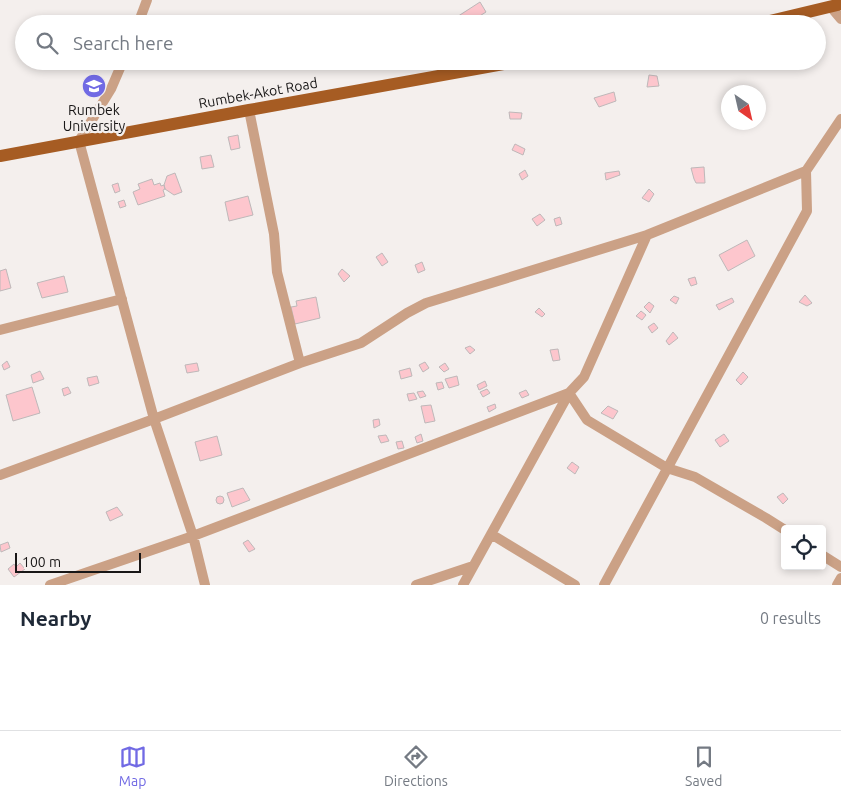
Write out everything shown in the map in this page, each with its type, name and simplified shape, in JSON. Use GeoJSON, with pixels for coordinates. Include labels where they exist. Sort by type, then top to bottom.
{"type":"FeatureCollection","features":[{"type":"Feature","properties":{"kind":"main road"},"geometry":{"type":"LineString","coordinates":[[795,15],[836,5]]}},
{"type":"Feature","properties":{"kind":"main road","name":"Rumbek-Akot Road"},"geometry":{"type":"LineString","coordinates":[[0,156],[471,70]]}},
{"type":"Feature","properties":{"kind":"street"},"geometry":{"type":"LineString","coordinates":[[141,15],[147,0]]}},
{"type":"Feature","properties":{"kind":"street"},"geometry":{"type":"LineString","coordinates":[[836,5],[841,19]]}},
{"type":"Feature","properties":{"kind":"street"},"geometry":{"type":"LineString","coordinates":[[118,70],[111,89],[79,141],[154,419],[193,536],[206,585]]}},
{"type":"Feature","properties":{"kind":"street"},"geometry":{"type":"LineString","coordinates":[[248,110],[274,234],[277,272],[300,363]]}},
{"type":"Feature","properties":{"kind":"street"},"geometry":{"type":"LineString","coordinates":[[0,475],[361,342],[426,303],[647,235],[806,171],[841,119]]}},
{"type":"Feature","properties":{"kind":"street"},"geometry":{"type":"LineString","coordinates":[[604,585],[807,211],[806,171]]}},
{"type":"Feature","properties":{"kind":"street"},"geometry":{"type":"LineString","coordinates":[[463,585],[568,393],[584,377],[647,235]]}},
{"type":"Feature","properties":{"kind":"street"},"geometry":{"type":"LineString","coordinates":[[0,330],[122,299]]}},
{"type":"Feature","properties":{"kind":"street"},"geometry":{"type":"LineString","coordinates":[[568,393],[587,420],[667,468],[695,477],[781,527]]}},
{"type":"Feature","properties":{"kind":"street"},"geometry":{"type":"LineString","coordinates":[[50,585],[193,536],[568,393]]}},
{"type":"Feature","properties":{"kind":"street"},"geometry":{"type":"LineString","coordinates":[[490,534],[575,585]]}},
{"type":"Feature","properties":{"kind":"street"},"geometry":{"type":"LineString","coordinates":[[826,558],[841,567]]}},
{"type":"Feature","properties":{"kind":"street"},"geometry":{"type":"LineString","coordinates":[[416,585],[474,566]]}},
{"type":"Feature","properties":{"kind":"street"},"geometry":{"type":"LineString","coordinates":[[837,585],[841,578]]}},
{"type":"Feature","properties":{"kind":"building"},"geometry":{"type":"Polygon","coordinates":[[[480,2],[486,12],[481,15],[460,15],[480,2]]]}},
{"type":"Feature","properties":{"kind":"building"},"geometry":{"type":"Polygon","coordinates":[[[649,75],[657,76],[659,86],[647,87],[649,75]]]}},
{"type":"Feature","properties":{"kind":"building"},"geometry":{"type":"Polygon","coordinates":[[[614,92],[616,101],[599,107],[594,98],[614,92]]]}},
{"type":"Feature","properties":{"kind":"building"},"geometry":{"type":"Polygon","coordinates":[[[509,112],[522,113],[521,119],[510,119],[509,112]]]}},
{"type":"Feature","properties":{"kind":"building"},"geometry":{"type":"Polygon","coordinates":[[[238,135],[240,148],[231,150],[228,137],[238,135]]]}},
{"type":"Feature","properties":{"kind":"building"},"geometry":{"type":"Polygon","coordinates":[[[515,144],[525,149],[523,155],[512,150],[515,144]]]}},
{"type":"Feature","properties":{"kind":"building"},"geometry":{"type":"Polygon","coordinates":[[[211,155],[214,167],[202,169],[200,157],[211,155]]]}},
{"type":"Feature","properties":{"kind":"building"},"geometry":{"type":"Polygon","coordinates":[[[704,167],[705,183],[696,183],[691,168],[704,167]]]}},
{"type":"Feature","properties":{"kind":"building"},"geometry":{"type":"Polygon","coordinates":[[[525,170],[528,176],[522,180],[519,174],[525,170]]]}},
{"type":"Feature","properties":{"kind":"building"},"geometry":{"type":"Polygon","coordinates":[[[619,171],[620,175],[606,180],[605,173],[619,171]]]}},
{"type":"Feature","properties":{"kind":"building"},"geometry":{"type":"Polygon","coordinates":[[[175,173],[182,192],[174,195],[165,189],[164,185],[167,176],[175,173]]]}},
{"type":"Feature","properties":{"kind":"building"},"geometry":{"type":"Polygon","coordinates":[[[152,179],[154,185],[160,183],[161,186],[164,185],[165,196],[138,205],[133,192],[140,189],[138,184],[152,179]]]}},
{"type":"Feature","properties":{"kind":"building"},"geometry":{"type":"Polygon","coordinates":[[[118,183],[120,191],[115,193],[112,185],[118,183]]]}},
{"type":"Feature","properties":{"kind":"building"},"geometry":{"type":"Polygon","coordinates":[[[649,189],[654,194],[649,202],[642,198],[649,189]]]}},
{"type":"Feature","properties":{"kind":"building"},"geometry":{"type":"Polygon","coordinates":[[[248,196],[253,215],[229,221],[225,202],[248,196]]]}},
{"type":"Feature","properties":{"kind":"building"},"geometry":{"type":"Polygon","coordinates":[[[124,200],[126,206],[120,208],[118,202],[124,200]]]}},
{"type":"Feature","properties":{"kind":"building"},"geometry":{"type":"Polygon","coordinates":[[[540,214],[545,220],[537,226],[532,219],[540,214]]]}},
{"type":"Feature","properties":{"kind":"building"},"geometry":{"type":"Polygon","coordinates":[[[560,217],[562,224],[556,226],[554,219],[560,217]]]}},
{"type":"Feature","properties":{"kind":"building"},"geometry":{"type":"Polygon","coordinates":[[[747,240],[755,256],[728,271],[719,255],[747,240]]]}},
{"type":"Feature","properties":{"kind":"building"},"geometry":{"type":"Polygon","coordinates":[[[382,253],[388,262],[382,266],[376,257],[382,253]]]}},
{"type":"Feature","properties":{"kind":"building"},"geometry":{"type":"Polygon","coordinates":[[[422,262],[425,270],[418,273],[415,265],[422,262]]]}},
{"type":"Feature","properties":{"kind":"building"},"geometry":{"type":"Polygon","coordinates":[[[6,269],[11,288],[0,291],[0,271],[6,269]]]}},
{"type":"Feature","properties":{"kind":"building"},"geometry":{"type":"Polygon","coordinates":[[[342,269],[350,276],[344,282],[338,274],[342,269]]]}},
{"type":"Feature","properties":{"kind":"building"},"geometry":{"type":"Polygon","coordinates":[[[64,276],[68,292],[42,298],[37,283],[64,276]]]}},
{"type":"Feature","properties":{"kind":"building"},"geometry":{"type":"Polygon","coordinates":[[[695,277],[697,284],[691,286],[688,279],[695,277]]]}},
{"type":"Feature","properties":{"kind":"building"},"geometry":{"type":"Polygon","coordinates":[[[805,295],[812,303],[807,306],[799,302],[805,295]]]}},
{"type":"Feature","properties":{"kind":"building"},"geometry":{"type":"Polygon","coordinates":[[[674,296],[679,298],[676,304],[670,300],[674,296]]]}},
{"type":"Feature","properties":{"kind":"building"},"geometry":{"type":"Polygon","coordinates":[[[316,297],[320,318],[295,324],[291,307],[297,306],[296,301],[316,297]]]}},
{"type":"Feature","properties":{"kind":"building"},"geometry":{"type":"Polygon","coordinates":[[[732,298],[734,302],[719,310],[716,305],[732,298]]]}},
{"type":"Feature","properties":{"kind":"building"},"geometry":{"type":"Polygon","coordinates":[[[649,302],[654,306],[650,313],[644,307],[649,302]]]}},
{"type":"Feature","properties":{"kind":"building"},"geometry":{"type":"Polygon","coordinates":[[[539,308],[545,314],[542,317],[535,312],[539,308]]]}},
{"type":"Feature","properties":{"kind":"building"},"geometry":{"type":"Polygon","coordinates":[[[641,311],[646,315],[642,320],[636,316],[641,311]]]}},
{"type":"Feature","properties":{"kind":"building"},"geometry":{"type":"Polygon","coordinates":[[[654,323],[658,328],[652,333],[648,327],[654,323]]]}},
{"type":"Feature","properties":{"kind":"building"},"geometry":{"type":"Polygon","coordinates":[[[673,332],[678,338],[669,345],[666,341],[673,332]]]}},
{"type":"Feature","properties":{"kind":"building"},"geometry":{"type":"Polygon","coordinates":[[[470,346],[475,350],[470,354],[465,348],[470,346]]]}},
{"type":"Feature","properties":{"kind":"building"},"geometry":{"type":"Polygon","coordinates":[[[558,349],[560,360],[553,361],[550,350],[558,349]]]}},
{"type":"Feature","properties":{"kind":"building"},"geometry":{"type":"Polygon","coordinates":[[[7,361],[10,367],[4,370],[2,365],[7,361]]]}},
{"type":"Feature","properties":{"kind":"building"},"geometry":{"type":"Polygon","coordinates":[[[425,362],[429,368],[423,372],[419,365],[425,362]]]}},
{"type":"Feature","properties":{"kind":"building"},"geometry":{"type":"Polygon","coordinates":[[[197,363],[199,371],[187,373],[185,365],[197,363]]]}},
{"type":"Feature","properties":{"kind":"building"},"geometry":{"type":"Polygon","coordinates":[[[445,363],[449,369],[444,372],[439,367],[445,363]]]}},
{"type":"Feature","properties":{"kind":"building"},"geometry":{"type":"Polygon","coordinates":[[[410,368],[412,376],[401,379],[399,371],[410,368]]]}},
{"type":"Feature","properties":{"kind":"building"},"geometry":{"type":"Polygon","coordinates":[[[40,371],[44,379],[33,383],[31,375],[40,371]]]}},
{"type":"Feature","properties":{"kind":"building"},"geometry":{"type":"Polygon","coordinates":[[[743,372],[748,377],[741,385],[736,380],[743,372]]]}},
{"type":"Feature","properties":{"kind":"building"},"geometry":{"type":"Polygon","coordinates":[[[97,376],[99,383],[89,386],[87,378],[97,376]]]}},
{"type":"Feature","properties":{"kind":"building"},"geometry":{"type":"Polygon","coordinates":[[[457,376],[459,385],[449,388],[445,379],[457,376]]]}},
{"type":"Feature","properties":{"kind":"building"},"geometry":{"type":"Polygon","coordinates":[[[485,381],[487,386],[479,390],[477,385],[485,381]]]}},
{"type":"Feature","properties":{"kind":"building"},"geometry":{"type":"Polygon","coordinates":[[[442,382],[444,388],[438,390],[436,383],[442,382]]]}},
{"type":"Feature","properties":{"kind":"building"},"geometry":{"type":"Polygon","coordinates":[[[32,387],[40,413],[13,421],[6,395],[32,387]]]}},
{"type":"Feature","properties":{"kind":"building"},"geometry":{"type":"Polygon","coordinates":[[[68,387],[71,393],[64,396],[62,389],[68,387]]]}},
{"type":"Feature","properties":{"kind":"building"},"geometry":{"type":"Polygon","coordinates":[[[487,389],[490,393],[483,397],[480,392],[487,389]]]}},
{"type":"Feature","properties":{"kind":"building"},"geometry":{"type":"Polygon","coordinates":[[[526,390],[529,395],[522,398],[519,393],[526,390]]]}},
{"type":"Feature","properties":{"kind":"building"},"geometry":{"type":"Polygon","coordinates":[[[423,391],[426,396],[420,398],[417,392],[423,391]]]}},
{"type":"Feature","properties":{"kind":"building"},"geometry":{"type":"Polygon","coordinates":[[[414,393],[417,399],[409,401],[407,394],[414,393]]]}},
{"type":"Feature","properties":{"kind":"building"},"geometry":{"type":"Polygon","coordinates":[[[495,404],[496,408],[489,412],[487,407],[495,404]]]}},
{"type":"Feature","properties":{"kind":"building"},"geometry":{"type":"Polygon","coordinates":[[[431,405],[435,421],[425,423],[421,406],[431,405]]]}},
{"type":"Feature","properties":{"kind":"building"},"geometry":{"type":"Polygon","coordinates":[[[608,406],[618,411],[613,419],[601,413],[608,406]]]}},
{"type":"Feature","properties":{"kind":"building"},"geometry":{"type":"Polygon","coordinates":[[[379,419],[380,425],[374,428],[373,420],[379,419]]]}},
{"type":"Feature","properties":{"kind":"building"},"geometry":{"type":"Polygon","coordinates":[[[421,434],[423,441],[417,443],[415,437],[421,434]]]}},
{"type":"Feature","properties":{"kind":"building"},"geometry":{"type":"Polygon","coordinates":[[[724,434],[729,441],[720,447],[715,440],[724,434]]]}},
{"type":"Feature","properties":{"kind":"building"},"geometry":{"type":"Polygon","coordinates":[[[386,435],[389,441],[381,443],[378,436],[386,435]]]}},
{"type":"Feature","properties":{"kind":"building"},"geometry":{"type":"Polygon","coordinates":[[[217,436],[222,455],[200,461],[195,442],[217,436]]]}},
{"type":"Feature","properties":{"kind":"building"},"geometry":{"type":"Polygon","coordinates":[[[402,441],[404,448],[398,449],[396,442],[402,441]]]}},
{"type":"Feature","properties":{"kind":"building"},"geometry":{"type":"Polygon","coordinates":[[[572,462],[579,467],[575,474],[567,468],[572,462]]]}},
{"type":"Feature","properties":{"kind":"building"},"geometry":{"type":"Polygon","coordinates":[[[243,488],[250,500],[232,507],[227,493],[243,488]]]}},
{"type":"Feature","properties":{"kind":"building"},"geometry":{"type":"Polygon","coordinates":[[[783,493],[788,499],[783,504],[777,497],[783,493]]]}},
{"type":"Feature","properties":{"kind":"building"},"geometry":{"type":"Polygon","coordinates":[[[220,496],[224,500],[220,504],[216,500],[220,496]]]}},
{"type":"Feature","properties":{"kind":"building"},"geometry":{"type":"Polygon","coordinates":[[[117,507],[123,515],[110,521],[106,512],[117,507]]]}},
{"type":"Feature","properties":{"kind":"building"},"geometry":{"type":"Polygon","coordinates":[[[248,540],[255,549],[249,552],[243,543],[248,540]]]}},
{"type":"Feature","properties":{"kind":"building"},"geometry":{"type":"Polygon","coordinates":[[[8,542],[10,548],[1,552],[0,545],[8,542]]]}},
{"type":"Feature","properties":{"kind":"building"},"geometry":{"type":"Polygon","coordinates":[[[20,563],[25,569],[14,577],[8,569],[14,564],[16,567],[20,563]]]}},
{"type":"Feature","properties":{"kind":"place","name":"Rumbek University"},"geometry":{"type":"Point","coordinates":[94,86]}}]}
